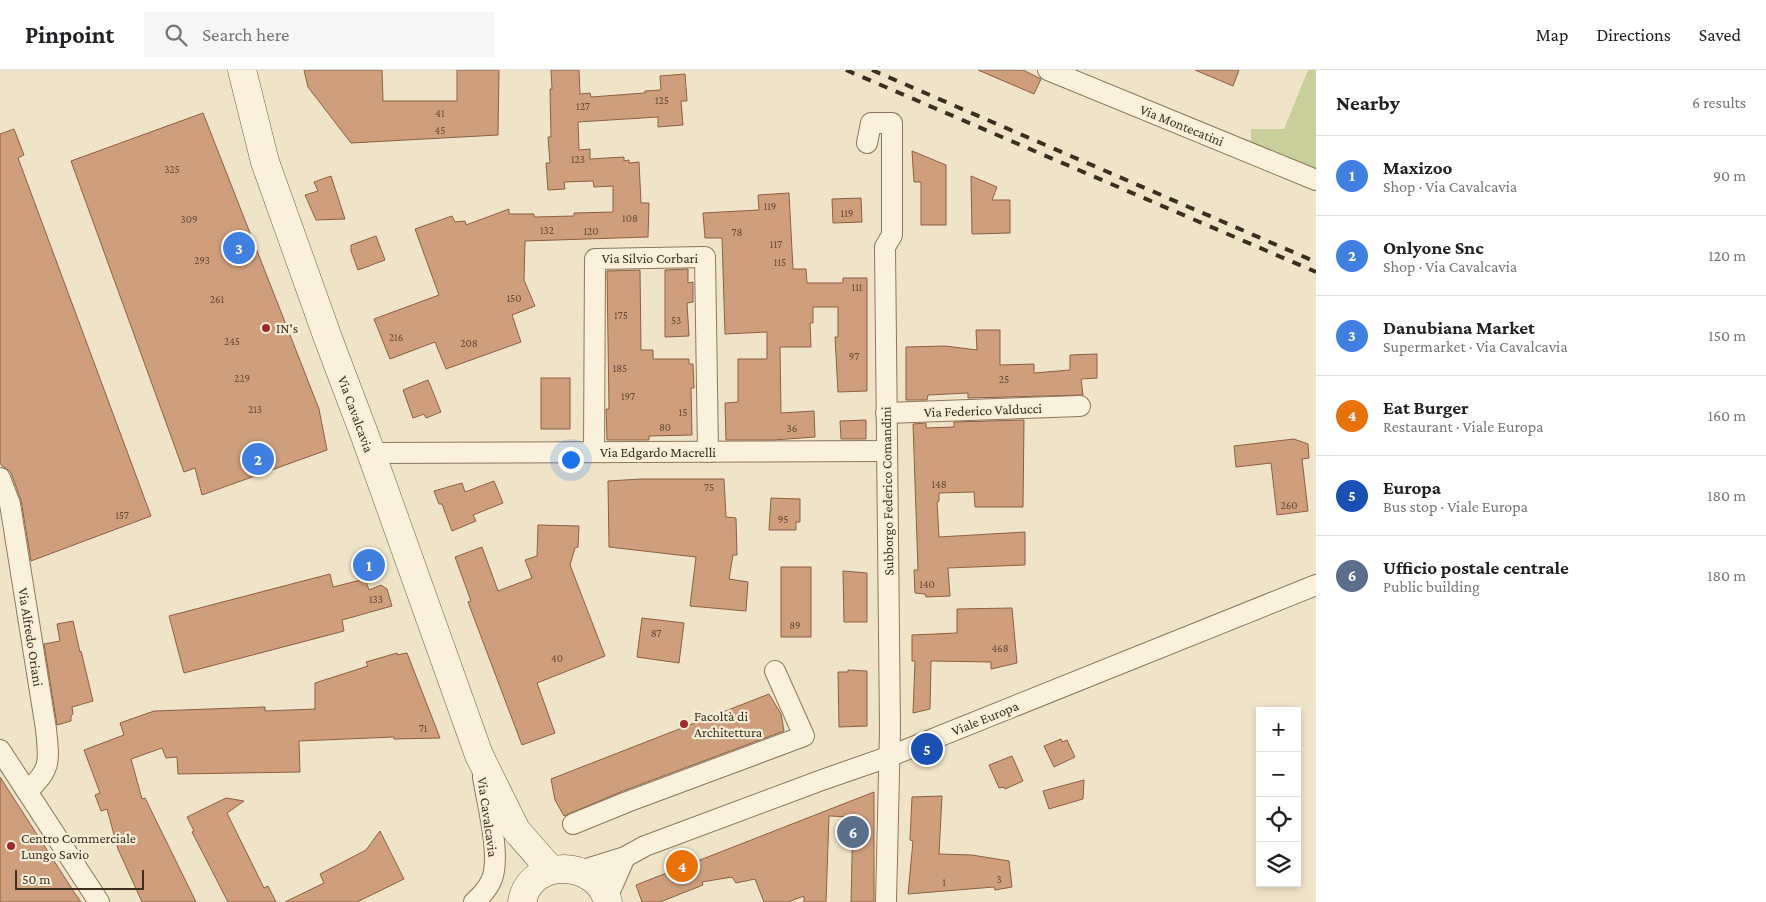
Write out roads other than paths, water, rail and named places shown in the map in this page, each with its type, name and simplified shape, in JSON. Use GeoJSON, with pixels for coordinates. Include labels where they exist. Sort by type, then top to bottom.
{"type":"FeatureCollection","features":[{"type":"Feature","properties":{"kind":"main road","name":"Via Cavalcavia"},"geometry":{"type":"LineString","coordinates":[[242,70],[265,162],[479,756],[516,830],[551,870]]}},
{"type":"Feature","properties":{"kind":"main road","name":"Via Cavalcavia"},"geometry":{"type":"LineString","coordinates":[[516,830],[522,899]]}},
{"type":"Feature","properties":{"kind":"main road"},"geometry":{"type":"LineString","coordinates":[[522,899],[532,883],[540,876],[560,868],[580,871],[592,877],[601,886],[607,900]]}},
{"type":"Feature","properties":{"kind":"street","name":"Via Montecatini"},"geometry":{"type":"LineString","coordinates":[[1048,70],[1316,180]]}},
{"type":"Feature","properties":{"kind":"street","name":"Subborgo Federico Comandini"},"geometry":{"type":"LineString","coordinates":[[867,143],[871,124],[892,123],[892,235],[884,247],[890,730],[886,902]]}},
{"type":"Feature","properties":{"kind":"street","name":"Via Silvio Corbari"},"geometry":{"type":"LineString","coordinates":[[594,452],[595,259],[705,258],[708,452]]}},
{"type":"Feature","properties":{"kind":"street","name":"Via Federico Valducci"},"geometry":{"type":"LineString","coordinates":[[886,414],[1080,406]]}},
{"type":"Feature","properties":{"kind":"street","name":"Via Edgardo Macrelli"},"geometry":{"type":"LineString","coordinates":[[371,454],[886,451]]}},
{"type":"Feature","properties":{"kind":"street","name":"Via Alfredo Oriani"},"geometry":{"type":"LineString","coordinates":[[0,478],[10,504],[48,752],[48,763],[45,771],[38,782],[27,791]]}},
{"type":"Feature","properties":{"kind":"street","name":"Viale Europa"},"geometry":{"type":"LineString","coordinates":[[580,871],[625,857],[654,843],[822,780],[888,758],[1316,586]]}},
{"type":"Feature","properties":{"kind":"street"},"geometry":{"type":"LineString","coordinates":[[573,824],[804,736],[776,671]]}},
{"type":"Feature","properties":{"kind":"street"},"geometry":{"type":"LineString","coordinates":[[0,750],[99,902]]}},
{"type":"Feature","properties":{"kind":"street","name":"Via Cavalcavia"},"geometry":{"type":"LineString","coordinates":[[474,902],[483,894],[492,881],[495,869],[493,837],[479,756]]}},
{"type":"Feature","properties":{"kind":"street"},"geometry":{"type":"LineString","coordinates":[[607,900],[625,857]]}},
{"type":"Feature","properties":{"kind":"railway"},"geometry":{"type":"LineString","coordinates":[[846,70],[1316,272]]}},
{"type":"Feature","properties":{"kind":"railway"},"geometry":{"type":"LineString","coordinates":[[872,70],[1316,262]]}},
{"type":"Feature","properties":{"kind":"place","name":"Danubiana Market"},"geometry":{"type":"Point","coordinates":[239,248]}},
{"type":"Feature","properties":{"kind":"place","name":"IN's"},"geometry":{"type":"Point","coordinates":[266,328]}},
{"type":"Feature","properties":{"kind":"place","name":"Onlyone Snc"},"geometry":{"type":"Point","coordinates":[258,459]}},
{"type":"Feature","properties":{"kind":"place","name":"Maxizoo"},"geometry":{"type":"Point","coordinates":[369,565]}},
{"type":"Feature","properties":{"kind":"place","name":"Facoltà di Architettura"},"geometry":{"type":"Point","coordinates":[684,724]}},
{"type":"Feature","properties":{"kind":"place","name":"Europa"},"geometry":{"type":"Point","coordinates":[927,749]}},
{"type":"Feature","properties":{"kind":"place","name":"Ufficio postale centrale"},"geometry":{"type":"Point","coordinates":[853,832]}},
{"type":"Feature","properties":{"kind":"place","name":"Centro Commerciale Lungo Savio"},"geometry":{"type":"Point","coordinates":[11,846]}},
{"type":"Feature","properties":{"kind":"place","name":"Eat Burger"},"geometry":{"type":"Point","coordinates":[682,866]}}]}
